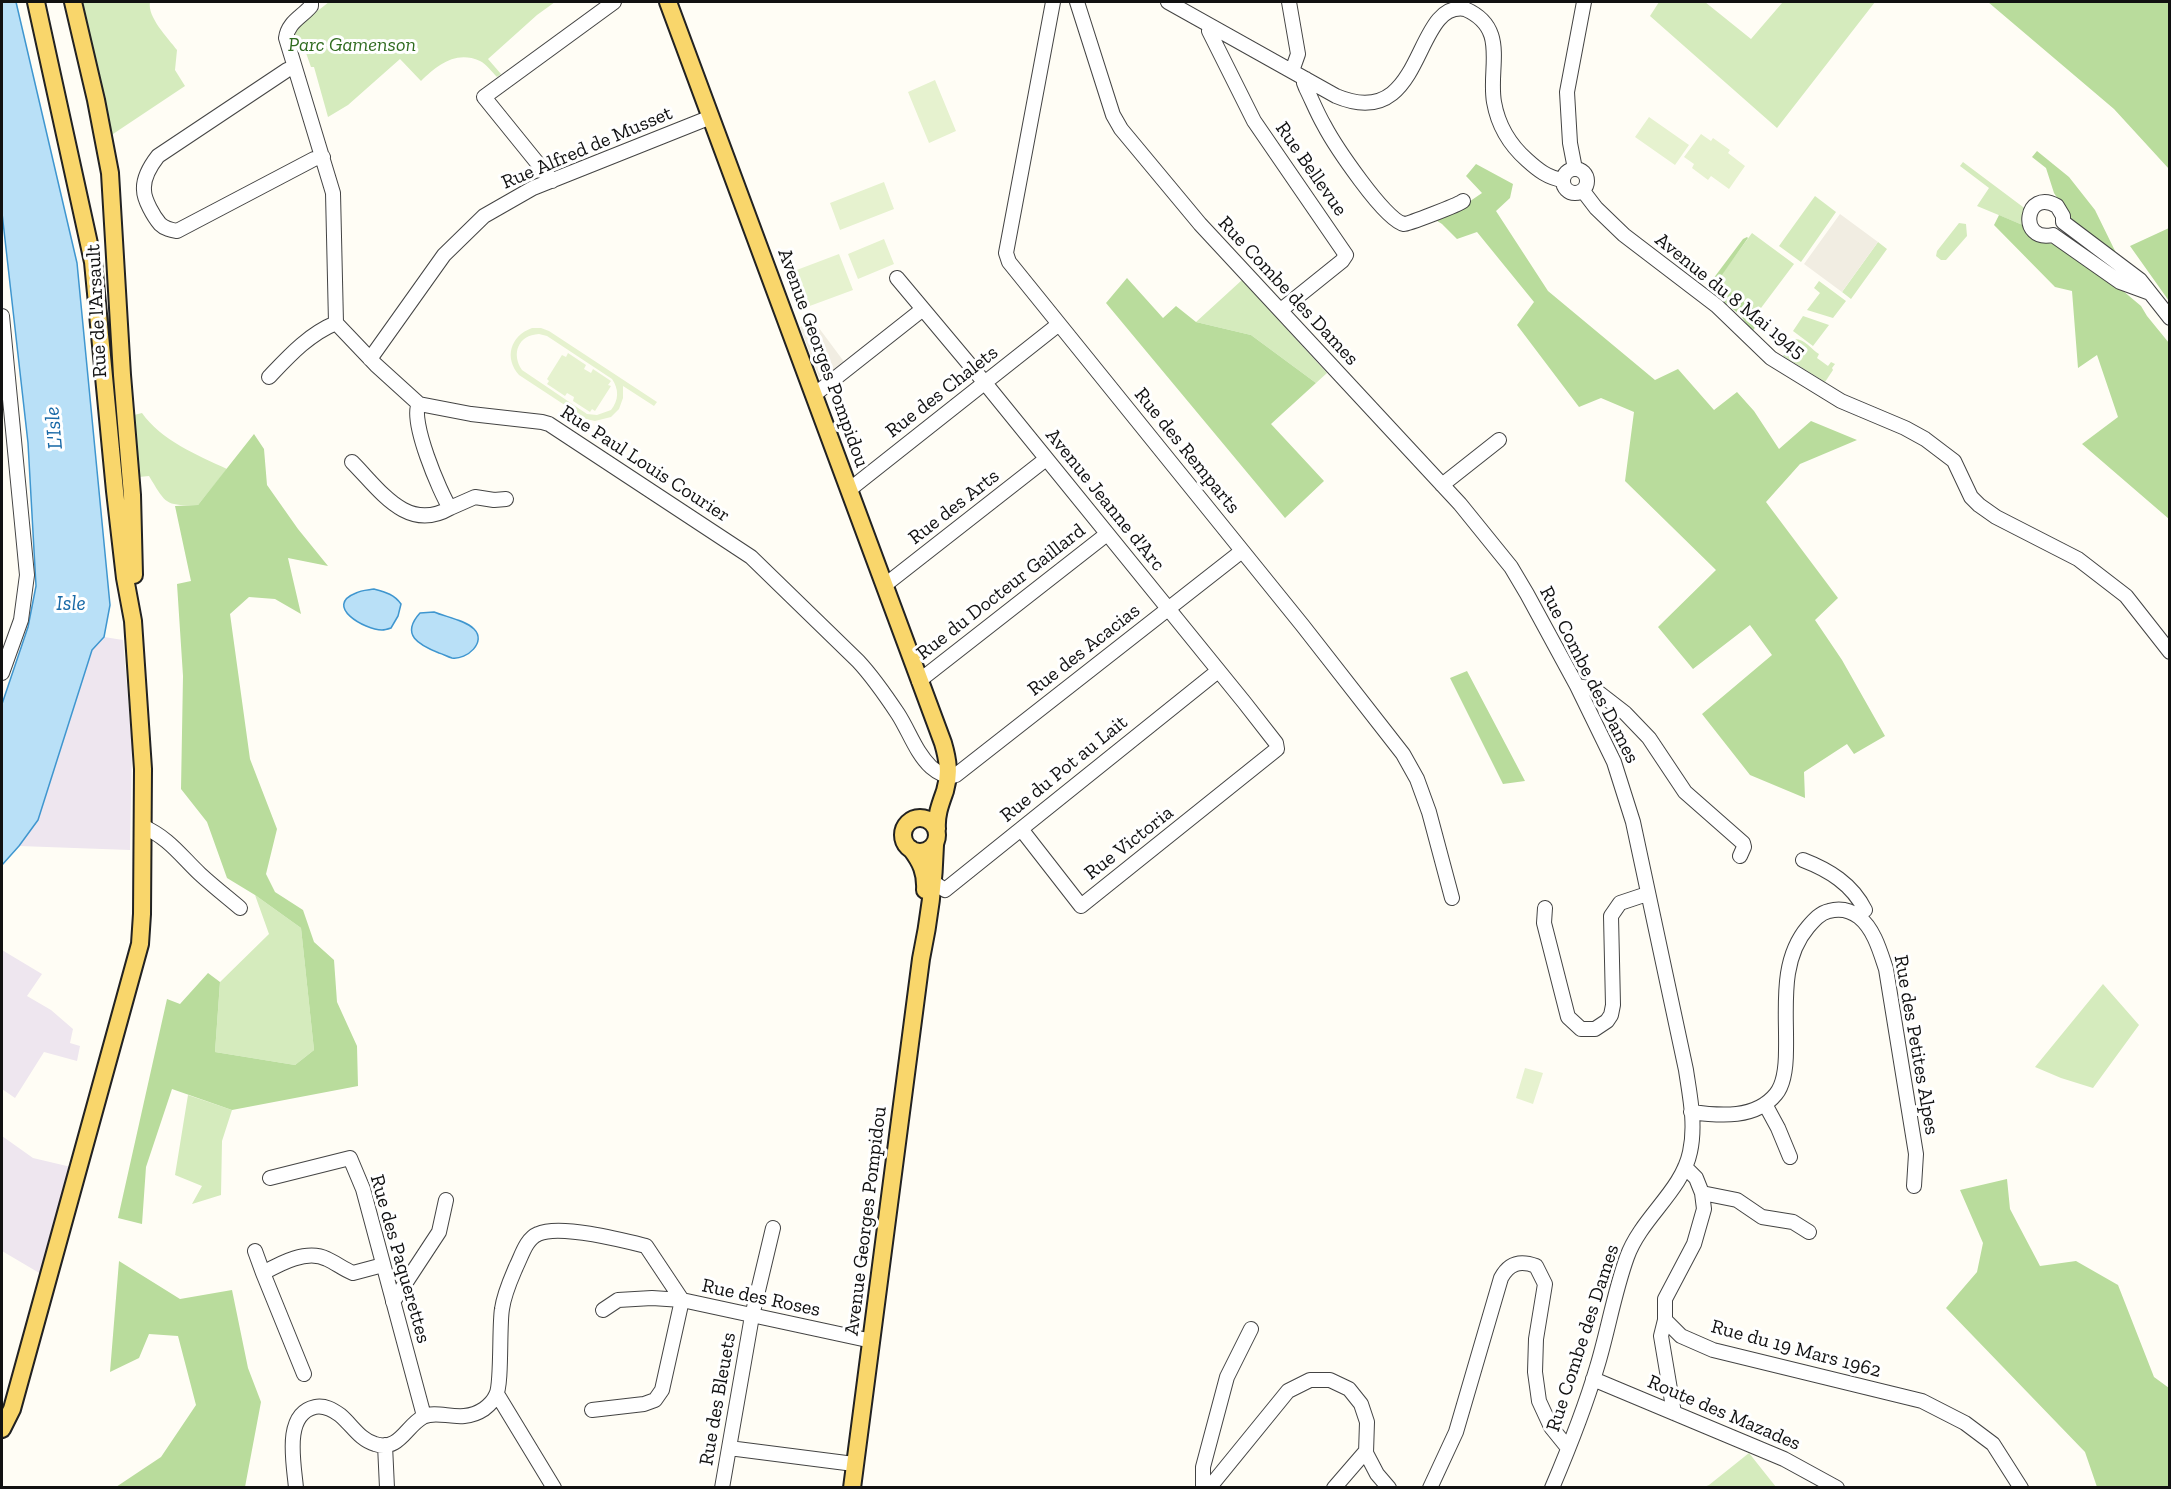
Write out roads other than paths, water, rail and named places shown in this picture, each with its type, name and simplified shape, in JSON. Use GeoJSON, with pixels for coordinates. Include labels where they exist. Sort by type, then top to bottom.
{"type":"FeatureCollection","features":[{"type":"Feature","properties":{"kind":"main road"},"geometry":{"type":"LineString","coordinates":[[2,1429],[140,944],[142,914],[143,769],[133,621],[119,524],[128,522],[128,504],[93,262],[36,2]]}},
{"type":"Feature","properties":{"kind":"main road","name":"Rue de l'Arsault"},"geometry":{"type":"LineString","coordinates":[[73,2],[110,173],[133,621]]}},
{"type":"Feature","properties":{"kind":"main road","name":"Avenue Georges Pompidou"},"geometry":{"type":"LineString","coordinates":[[668,2],[948,758],[938,811],[928,929],[921,959],[852,1488]]}},
{"type":"Feature","properties":{"kind":"main road","name":"Avenue Georges Pompidou"},"geometry":{"type":"LineString","coordinates":[[920,817],[934,796],[944,774]]}},
{"type":"Feature","properties":{"kind":"main road"},"geometry":{"type":"LineString","coordinates":[[920,817],[932,821],[936,837],[921,852],[910,849],[903,837],[904,829],[909,822],[920,817]]}},
{"type":"Feature","properties":{"kind":"main road","name":"Avenue Georges Pompidou"},"geometry":{"type":"LineString","coordinates":[[910,849],[919,860],[924,873],[925,896],[920,930],[921,959]]}},
{"type":"Feature","properties":{"kind":"street"},"geometry":{"type":"LineString","coordinates":[[311,2],[311,6],[290,25],[286,45],[333,193],[336,323],[419,404],[416,408],[416,422],[442,494],[450,508]]}},
{"type":"Feature","properties":{"kind":"street"},"geometry":{"type":"LineString","coordinates":[[552,181],[484,97],[614,2]]}},
{"type":"Feature","properties":{"kind":"street","name":"Rue des Remparts"},"geometry":{"type":"LineString","coordinates":[[1053,2],[1006,253],[1008,262],[1323,651],[1412,768],[1429,812],[1452,898]]}},
{"type":"Feature","properties":{"kind":"street","name":"Rue Combe des Dames"},"geometry":{"type":"LineString","coordinates":[[1077,2],[1113,115],[1121,129],[1200,224],[1442,485],[1511,567],[1577,687],[1614,762],[1633,822],[1686,1070],[1692,1140],[1690,1153],[1680,1178],[1648,1218],[1627,1256],[1593,1379],[1552,1488]]}},
{"type":"Feature","properties":{"kind":"street"},"geometry":{"type":"LineString","coordinates":[[1169,2],[1346,100],[1370,101],[1382,97],[1402,82],[1438,13],[1450,4],[1470,12],[1484,22],[1489,30],[1495,51],[1494,104],[1509,141],[1514,149],[1540,171],[1552,178],[1563,180]]}},
{"type":"Feature","properties":{"kind":"street"},"geometry":{"type":"LineString","coordinates":[[1289,2],[1298,54],[1292,71]]}},
{"type":"Feature","properties":{"kind":"street"},"geometry":{"type":"LineString","coordinates":[[1575,169],[1570,143],[1567,92],[1584,2]]}},
{"type":"Feature","properties":{"kind":"street","name":"Rue Bellevue"},"geometry":{"type":"LineString","coordinates":[[1211,27],[1209,31],[1254,121],[1346,255],[1342,261],[1281,310]]}},
{"type":"Feature","properties":{"kind":"street"},"geometry":{"type":"LineString","coordinates":[[294,68],[287,70],[158,156],[151,165],[144,190],[148,204],[160,225],[167,230],[177,231],[314,159],[323,157]]}},
{"type":"Feature","properties":{"kind":"street"},"geometry":{"type":"LineString","coordinates":[[1306,79],[1305,88],[1342,155],[1386,211],[1400,223],[1413,223],[1430,214],[1457,206],[1463,201]]}},
{"type":"Feature","properties":{"kind":"street","name":"Rue Alfred de Musset"},"geometry":{"type":"LineString","coordinates":[[370,358],[444,255],[470,228],[503,204],[552,181],[711,117]]}},
{"type":"Feature","properties":{"kind":"street"},"geometry":{"type":"LineString","coordinates":[[1575,169],[1582,171],[1587,177],[1587,184],[1583,191],[1571,193],[1565,188],[1563,180],[1565,173],[1575,169]]}},
{"type":"Feature","properties":{"kind":"street","name":"Avenue du 8 Mai 1945"},"geometry":{"type":"LineString","coordinates":[[1583,191],[1624,235],[1717,306],[1771,358],[1841,401],[1925,439],[1954,462],[1971,497],[1979,505],[1995,517],[2078,560],[2126,596],[2169,652]]}},
{"type":"Feature","properties":{"kind":"street"},"geometry":{"type":"LineString","coordinates":[[2150,293],[2120,282],[2052,235],[2037,234],[2030,226],[2031,210],[2035,205],[2046,201],[2057,206],[2061,210],[2063,222],[2140,280],[2150,293],[2169,318]]}},
{"type":"Feature","properties":{"kind":"street","name":"Avenue Jeanne d'Arc"},"geometry":{"type":"LineString","coordinates":[[897,278],[1168,609],[1276,743],[1277,749]]}},
{"type":"Feature","properties":{"kind":"street"},"geometry":{"type":"LineString","coordinates":[[814,395],[923,309]]}},
{"type":"Feature","properties":{"kind":"street"},"geometry":{"type":"LineString","coordinates":[[2,316],[6,398],[16,456],[27,575],[21,620],[2,673]]}},
{"type":"Feature","properties":{"kind":"street"},"geometry":{"type":"LineString","coordinates":[[270,377],[301,345],[336,323]]}},
{"type":"Feature","properties":{"kind":"street","name":"Rue des Chalets"},"geometry":{"type":"LineString","coordinates":[[849,490],[1059,324]]}},
{"type":"Feature","properties":{"kind":"street","name":"Rue Paul Louis Courier"},"geometry":{"type":"LineString","coordinates":[[419,404],[471,414],[549,424],[734,544],[756,562],[872,676],[898,714],[923,758],[932,768],[944,774]]}},
{"type":"Feature","properties":{"kind":"street"},"geometry":{"type":"LineString","coordinates":[[1442,485],[1499,440]]}},
{"type":"Feature","properties":{"kind":"street"},"geometry":{"type":"LineString","coordinates":[[2,456],[16,456]]}},
{"type":"Feature","properties":{"kind":"street","name":"Rue des Arts"},"geometry":{"type":"LineString","coordinates":[[885,585],[1046,459]]}},
{"type":"Feature","properties":{"kind":"street"},"geometry":{"type":"LineString","coordinates":[[352,462],[387,498],[412,514],[431,517],[475,497],[506,499]]}},
{"type":"Feature","properties":{"kind":"street","name":"Rue du Docteur Gaillard"},"geometry":{"type":"LineString","coordinates":[[919,681],[1107,534]]}},
{"type":"Feature","properties":{"kind":"street","name":"Rue des Acacias"},"geometry":{"type":"LineString","coordinates":[[944,774],[956,775],[1242,551]]}},
{"type":"Feature","properties":{"kind":"street","name":"Rue du Pot au Lait"},"geometry":{"type":"LineString","coordinates":[[933,882],[945,890],[1218,671]]}},
{"type":"Feature","properties":{"kind":"street"},"geometry":{"type":"LineString","coordinates":[[1577,687],[1594,689],[1612,701],[1639,727],[1657,749],[1685,792],[1743,843],[1744,847],[1740,856]]}},
{"type":"Feature","properties":{"kind":"street","name":"Rue Victoria"},"geometry":{"type":"LineString","coordinates":[[1021,829],[1081,906],[1277,749]]}},
{"type":"Feature","properties":{"kind":"street"},"geometry":{"type":"LineString","coordinates":[[142,826],[164,838],[199,873],[240,908]]}},
{"type":"Feature","properties":{"kind":"street"},"geometry":{"type":"LineString","coordinates":[[1803,860],[1825,869],[1844,882],[1861,901],[1865,910]]}},
{"type":"Feature","properties":{"kind":"street"},"geometry":{"type":"LineString","coordinates":[[1545,908],[1544,922],[1568,1017],[1581,1029],[1595,1029],[1607,1021],[1613,1005],[1611,916],[1620,903],[1647,894]]}},
{"type":"Feature","properties":{"kind":"street","name":"Rue des Petites Alpes"},"geometry":{"type":"LineString","coordinates":[[1765,1104],[1777,1094],[1782,1083],[1786,1061],[1787,981],[1790,960],[1804,932],[1824,912],[1836,909],[1847,910],[1866,923],[1878,946],[1886,969],[1916,1154],[1914,1186]]}},
{"type":"Feature","properties":{"kind":"street"},"geometry":{"type":"LineString","coordinates":[[1691,1112],[1716,1116],[1730,1115],[1749,1112],[1765,1104],[1790,1157]]}},
{"type":"Feature","properties":{"kind":"street","name":"Rue des Paquerettes"},"geometry":{"type":"LineString","coordinates":[[270,1178],[350,1158],[363,1189],[424,1416]]}},
{"type":"Feature","properties":{"kind":"street"},"geometry":{"type":"LineString","coordinates":[[1674,1413],[1661,1336],[1665,1320],[1665,1299],[1694,1244],[1702,1219],[1702,1193],[1696,1178],[1685,1167]]}},
{"type":"Feature","properties":{"kind":"street"},"geometry":{"type":"LineString","coordinates":[[1702,1193],[1737,1200],[1762,1217],[1793,1222],[1809,1232]]}},
{"type":"Feature","properties":{"kind":"street"},"geometry":{"type":"LineString","coordinates":[[393,1302],[439,1232],[446,1200]]}},
{"type":"Feature","properties":{"kind":"street","name":"Rue des Bleuets"},"geometry":{"type":"LineString","coordinates":[[722,1488],[752,1316],[773,1228]]}},
{"type":"Feature","properties":{"kind":"street","name":"Rue des Roses"},"geometry":{"type":"LineString","coordinates":[[497,1394],[501,1313],[505,1293],[527,1243],[537,1234],[553,1230],[616,1239],[646,1246],[682,1300],[872,1341]]}},
{"type":"Feature","properties":{"kind":"street"},"geometry":{"type":"LineString","coordinates":[[255,1251],[304,1374]]}},
{"type":"Feature","properties":{"kind":"street"},"geometry":{"type":"LineString","coordinates":[[263,1273],[305,1256],[326,1258],[353,1273],[383,1265]]}},
{"type":"Feature","properties":{"kind":"street"},"geometry":{"type":"LineString","coordinates":[[1430,1488],[1456,1432],[1501,1278],[1506,1269],[1514,1264],[1525,1262],[1536,1266],[1545,1284],[1536,1339],[1534,1372],[1539,1401],[1551,1427],[1568,1448]]}},
{"type":"Feature","properties":{"kind":"street"},"geometry":{"type":"LineString","coordinates":[[592,1410],[644,1404],[655,1400],[662,1390],[682,1300],[652,1298],[618,1300],[603,1310]]}},
{"type":"Feature","properties":{"kind":"street","name":"Rue du 19 Mars 1962"},"geometry":{"type":"LineString","coordinates":[[1665,1320],[1681,1336],[1713,1350],[1922,1401],[1965,1423],[1993,1444],[2021,1488]]}},
{"type":"Feature","properties":{"kind":"street"},"geometry":{"type":"LineString","coordinates":[[1203,1488],[1203,1467],[1227,1377],[1251,1329]]}},
{"type":"Feature","properties":{"kind":"street","name":"Route des Mazades"},"geometry":{"type":"LineString","coordinates":[[1593,1379],[1784,1459],[1837,1488]]}},
{"type":"Feature","properties":{"kind":"street"},"geometry":{"type":"LineString","coordinates":[[1209,1488],[1288,1391],[1310,1380],[1330,1380],[1349,1389],[1361,1404],[1367,1422],[1366,1451],[1377,1474],[1389,1488]]}},
{"type":"Feature","properties":{"kind":"street"},"geometry":{"type":"LineString","coordinates":[[296,1488],[293,1441],[295,1427],[306,1410],[320,1407],[330,1408],[342,1416],[364,1439],[376,1445],[385,1445],[400,1440],[424,1416],[433,1414],[470,1416],[486,1408],[497,1394],[554,1488]]}},
{"type":"Feature","properties":{"kind":"street"},"geometry":{"type":"LineString","coordinates":[[385,1445],[387,1488]]}},
{"type":"Feature","properties":{"kind":"street"},"geometry":{"type":"LineString","coordinates":[[729,1448],[854,1464]]}},
{"type":"Feature","properties":{"kind":"street"},"geometry":{"type":"LineString","coordinates":[[1335,1488],[1366,1451]]}},
{"type":"Feature","properties":{"kind":"water","name":"Isle"},"geometry":{"type":"Polygon","coordinates":[[[2,2],[16,2],[77,263],[110,605],[104,637],[92,650],[38,820],[2,865],[2,704],[28,627],[36,586],[28,443],[2,213],[2,2]]]}},
{"type":"Feature","properties":{"kind":"water"},"geometry":{"type":"Polygon","coordinates":[[[374,589],[386,592],[401,604],[398,616],[391,628],[382,630],[366,626],[345,610],[344,604],[347,598],[360,591],[374,589]]]}},
{"type":"Feature","properties":{"kind":"water"},"geometry":{"type":"Polygon","coordinates":[[[434,612],[461,621],[474,629],[478,639],[474,649],[464,656],[452,658],[419,643],[412,633],[414,621],[420,613],[434,612]]]}},
{"type":"Feature","properties":{"kind":"park label","name":"Parc Gamenson"},"geometry":{"type":"Point","coordinates":[352,45]}},
{"type":"Feature","properties":{"kind":"water label","name":"L'Isle"},"geometry":{"type":"Point","coordinates":[54,428]}}]}
